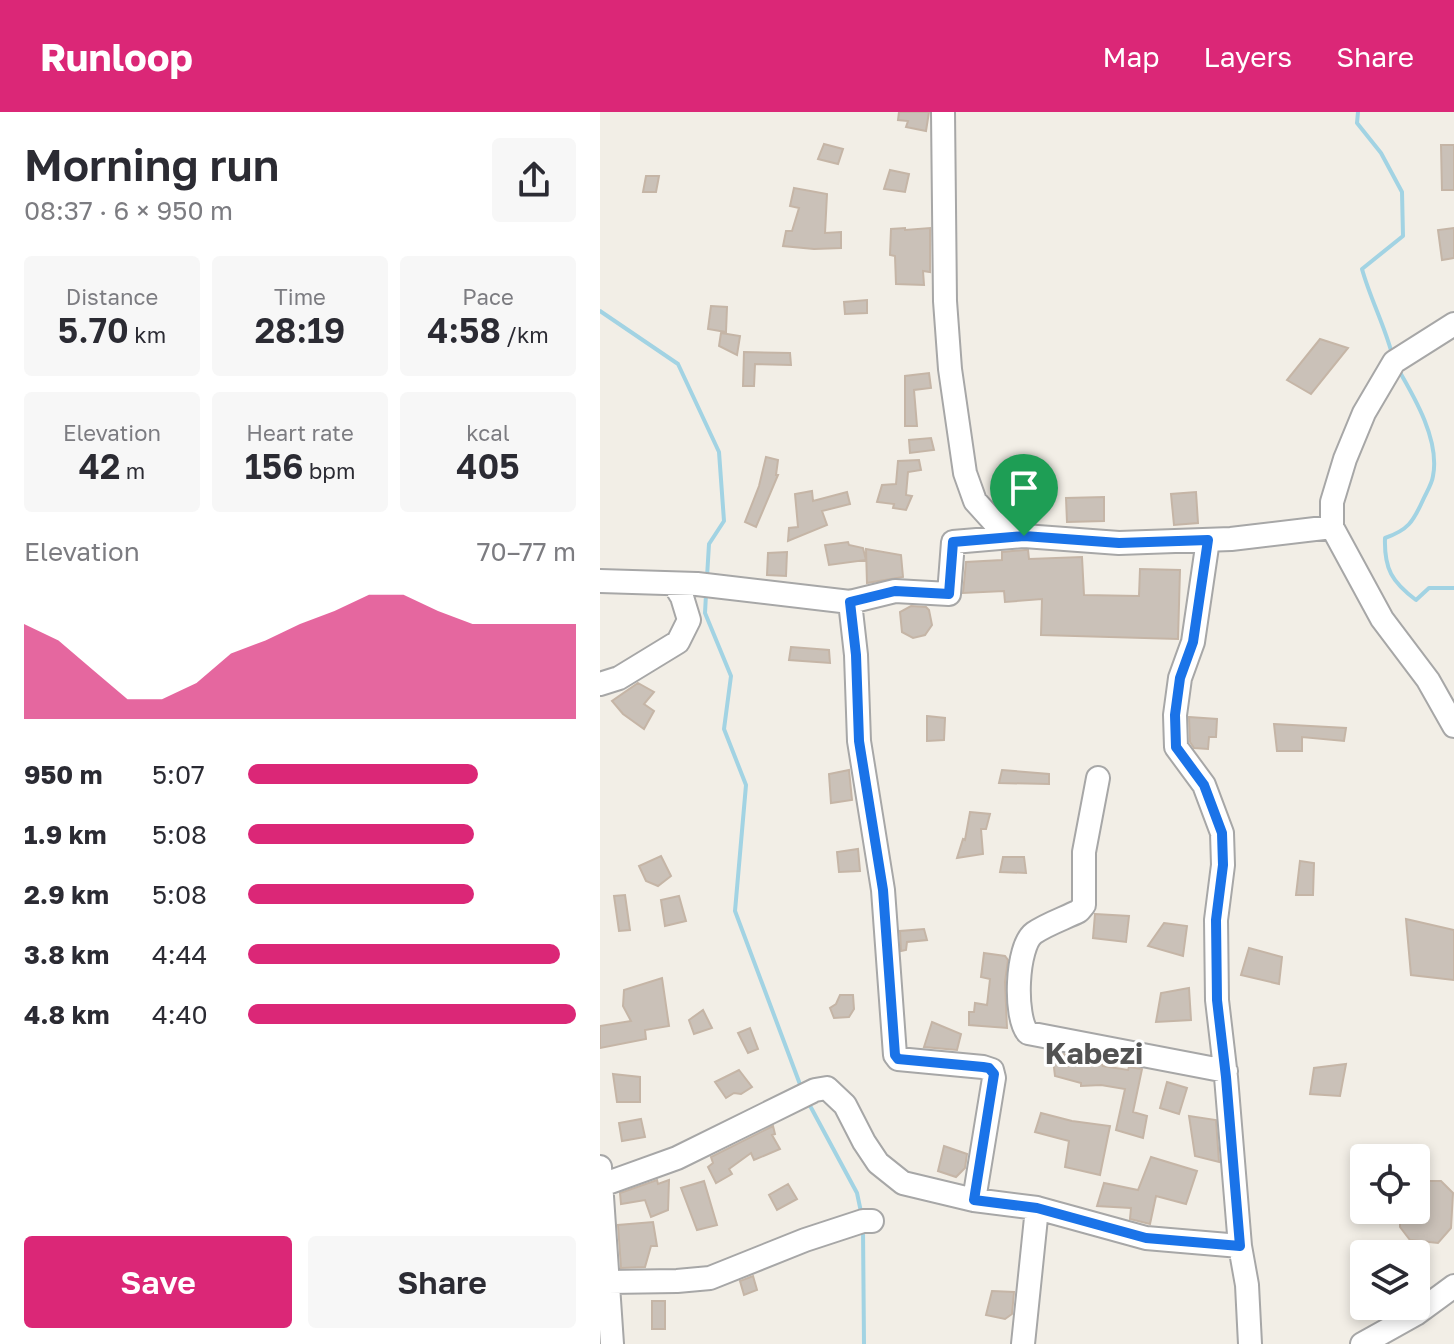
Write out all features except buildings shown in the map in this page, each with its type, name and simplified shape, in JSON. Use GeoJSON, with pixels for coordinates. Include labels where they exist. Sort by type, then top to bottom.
{"type":"FeatureCollection","features":[{"type":"Feature","properties":{"kind":"street"},"geometry":{"type":"LineString","coordinates":[[943,112],[945,301],[950,369],[965,473],[975,501],[994,522],[1024,536]]}},
{"type":"Feature","properties":{"kind":"street"},"geometry":{"type":"LineString","coordinates":[[1454,324],[1394,362],[1364,413],[1332,502],[1332,527],[1382,619],[1428,680],[1454,726]]}},
{"type":"Feature","properties":{"kind":"street"},"geometry":{"type":"LineString","coordinates":[[600,581],[697,584],[850,602],[895,591],[949,594],[953,542],[1024,536],[1119,543],[1208,540],[1332,527]]}},
{"type":"Feature","properties":{"kind":"street"},"geometry":{"type":"LineString","coordinates":[[1208,540],[1193,642],[1180,678],[1175,715],[1176,747],[1204,785],[1222,833],[1223,865],[1216,920],[1217,1000],[1240,1246],[1247,1285],[1250,1344]]}},
{"type":"Feature","properties":{"kind":"street"},"geometry":{"type":"LineString","coordinates":[[600,684],[619,678],[678,642],[689,620],[674,584]]}},
{"type":"Feature","properties":{"kind":"street"},"geometry":{"type":"LineString","coordinates":[[850,602],[856,655],[859,741],[883,890],[895,1055],[898,1059],[989,1068],[994,1074],[974,1200]]}},
{"type":"Feature","properties":{"kind":"street"},"geometry":{"type":"LineString","coordinates":[[1098,778],[1084,852],[1084,905],[1079,911],[1034,933],[1027,943],[1021,957],[1019,1015],[1022,1026],[1028,1033],[1226,1071]]}},
{"type":"Feature","properties":{"kind":"street"},"geometry":{"type":"LineString","coordinates":[[612,1344],[601,1176],[677,1158],[815,1090],[827,1088],[845,1105],[878,1163],[903,1183],[974,1200],[1037,1208],[1146,1238],[1240,1246]]}},
{"type":"Feature","properties":{"kind":"street"},"geometry":{"type":"LineString","coordinates":[[1023,1344],[1037,1208]]}},
{"type":"Feature","properties":{"kind":"street"},"geometry":{"type":"LineString","coordinates":[[608,1282],[710,1278],[805,1240],[863,1221],[872,1221]]}},
{"type":"Feature","properties":{"kind":"street"},"geometry":{"type":"LineString","coordinates":[[1362,1344],[1416,1314],[1454,1286]]}},
{"type":"Feature","properties":{"kind":"waterway"},"geometry":{"type":"LineString","coordinates":[[1358,112],[1357,123],[1381,153],[1402,192],[1403,236],[1362,269],[1392,354]]}},
{"type":"Feature","properties":{"kind":"waterway"},"geometry":{"type":"LineString","coordinates":[[600,311],[678,364],[719,452],[724,521],[709,544],[707,577]]}},
{"type":"Feature","properties":{"kind":"waterway"},"geometry":{"type":"LineString","coordinates":[[1398,369],[1424,420],[1434,463],[1431,482],[1413,520],[1399,532],[1385,538],[1388,566],[1395,581],[1416,600],[1429,588],[1454,588]]}},
{"type":"Feature","properties":{"kind":"waterway"},"geometry":{"type":"LineString","coordinates":[[706,594],[705,613],[731,676],[724,729],[746,785],[735,911],[801,1087]]}},
{"type":"Feature","properties":{"kind":"waterway"},"geometry":{"type":"LineString","coordinates":[[808,1102],[857,1193],[861,1212]]}},
{"type":"Feature","properties":{"kind":"waterway"},"geometry":{"type":"LineString","coordinates":[[863,1229],[864,1344]]}},
{"type":"Feature","properties":{"kind":"district","name":"Kabezi"},"geometry":{"type":"Point","coordinates":[1094,1054]}},
{"type":"Feature","properties":{"kind":"route"},"geometry":{"type":"LineString","coordinates":[[1024,536],[1119,543],[1208,540],[1193,642],[1180,678],[1175,715],[1176,747],[1204,785],[1222,833],[1223,865],[1216,920],[1217,1000],[1240,1246],[1146,1238],[1037,1208],[974,1200],[994,1078],[992,1070],[898,1059],[895,1055],[883,890],[859,741],[856,655],[850,602],[895,591],[949,594],[953,542],[1024,536]]}}]}
